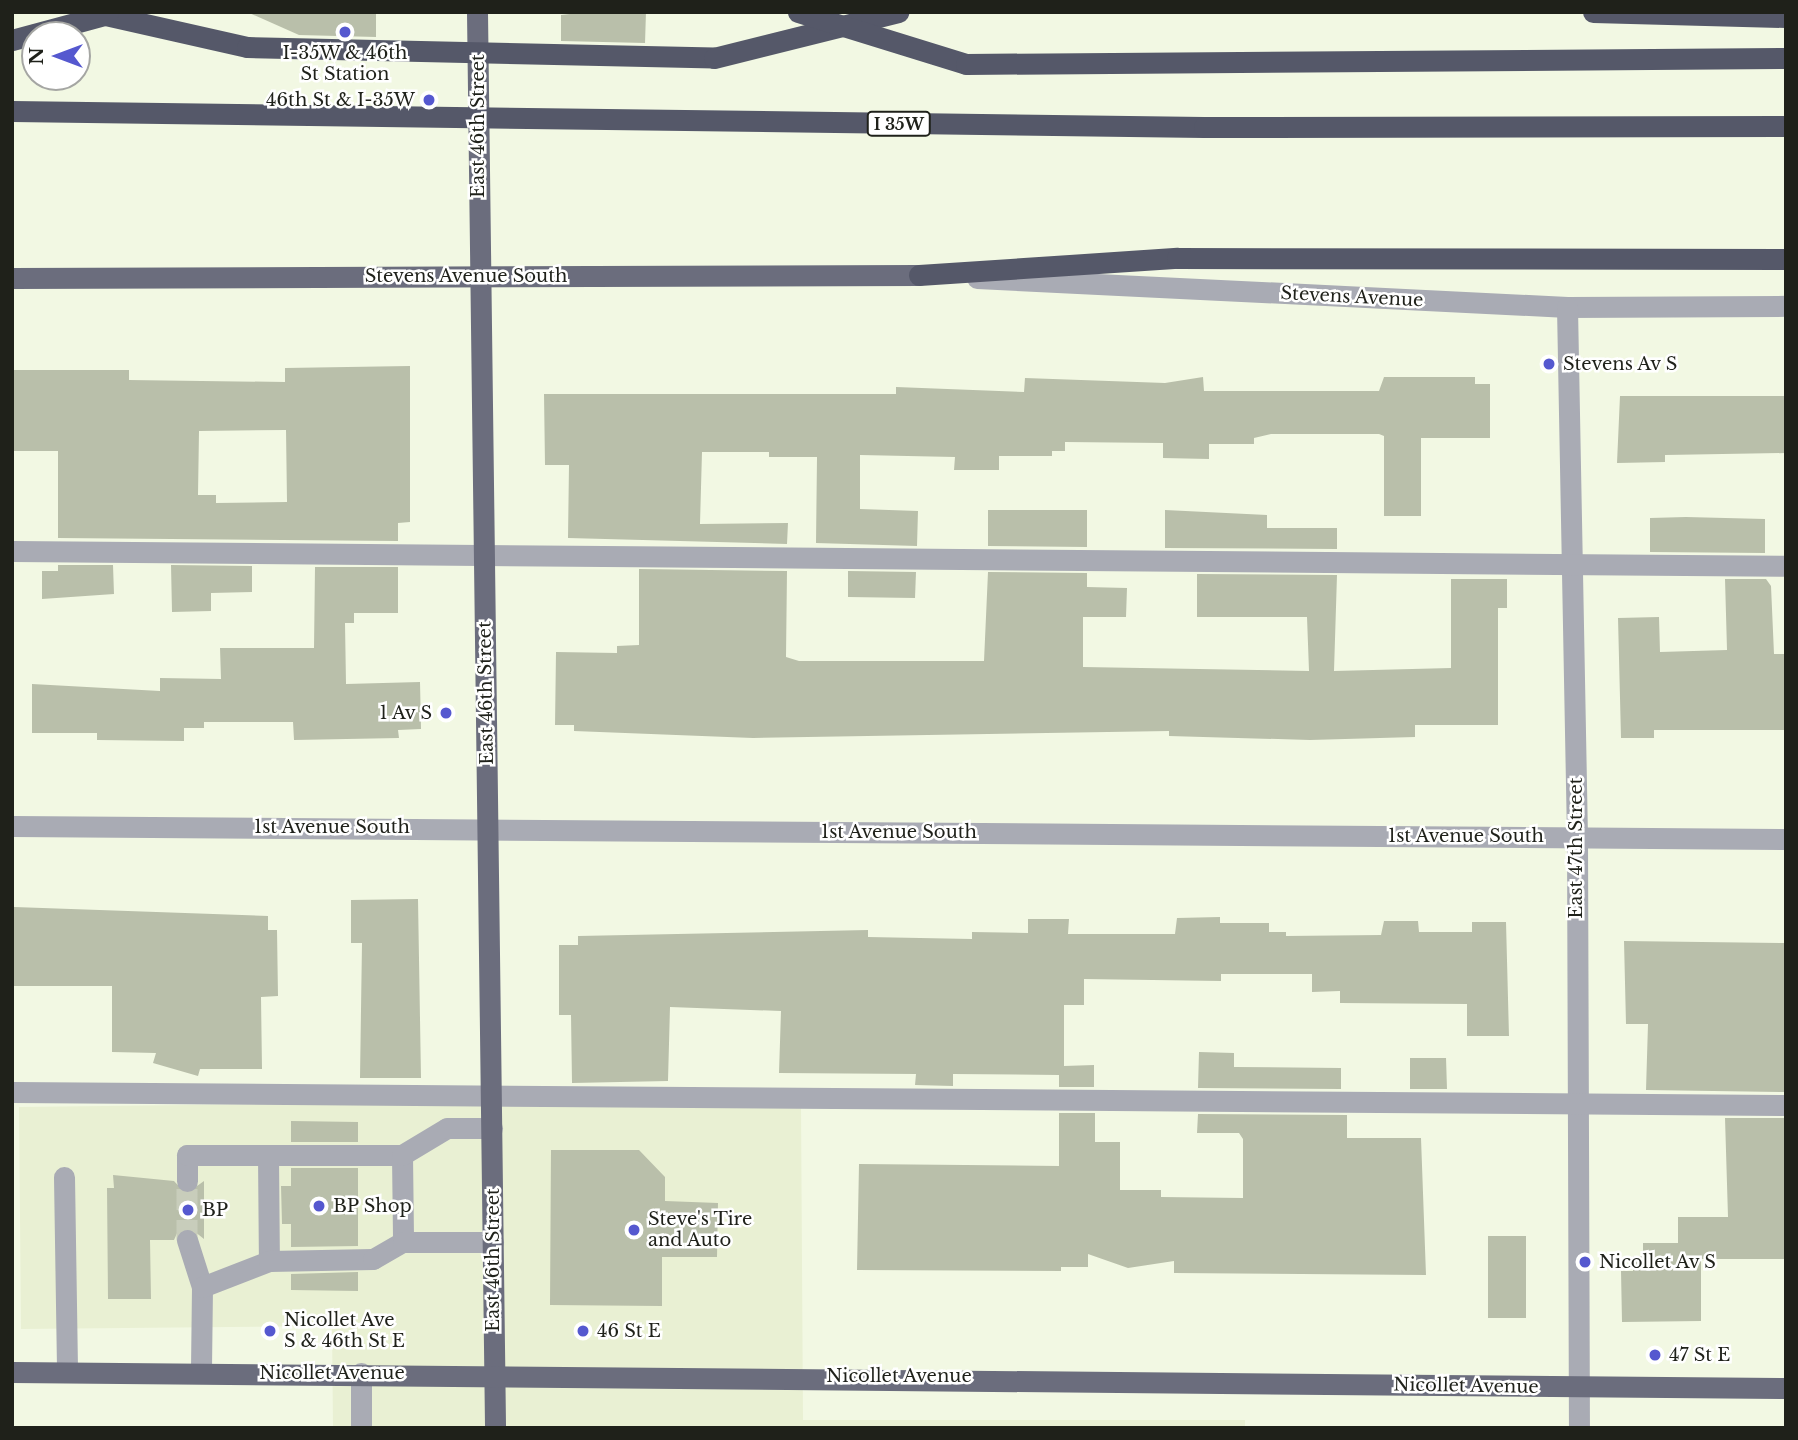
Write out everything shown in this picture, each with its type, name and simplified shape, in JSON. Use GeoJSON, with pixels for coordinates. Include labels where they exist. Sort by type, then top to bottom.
{"type":"FeatureCollection","features":[{"type":"Feature","properties":{"kind":"highway"},"geometry":{"type":"LineString","coordinates":[[798,12],[967,64],[1786,58]]}},
{"type":"Feature","properties":{"kind":"highway"},"geometry":{"type":"LineString","coordinates":[[12,40],[103,13],[247,47],[714,58],[898,12]]}},
{"type":"Feature","properties":{"kind":"highway"},"geometry":{"type":"LineString","coordinates":[[1593,12],[1786,17]]}},
{"type":"Feature","properties":{"kind":"highway","name":"I 35W"},"geometry":{"type":"LineString","coordinates":[[12,111],[1177,127],[1786,126]]}},
{"type":"Feature","properties":{"kind":"highway"},"geometry":{"type":"LineString","coordinates":[[919,275],[1177,258],[1786,259]]}},
{"type":"Feature","properties":{"kind":"main road","name":"East 46th Street"},"geometry":{"type":"LineString","coordinates":[[477,12],[495,1428]]}},
{"type":"Feature","properties":{"kind":"main road","name":"Stevens Avenue South"},"geometry":{"type":"LineString","coordinates":[[12,278],[919,275]]}},
{"type":"Feature","properties":{"kind":"main road","name":"Nicollet Avenue"},"geometry":{"type":"LineString","coordinates":[[12,1372],[495,1374],[1578,1388],[1786,1388]]}},
{"type":"Feature","properties":{"kind":"street","name":"Stevens Avenue"},"geometry":{"type":"LineString","coordinates":[[919,275],[1567,307],[1786,306]]}},
{"type":"Feature","properties":{"kind":"street","name":"East 47th Street"},"geometry":{"type":"LineString","coordinates":[[1567,307],[1577,837],[1574,1103],[1579,1428]]}},
{"type":"Feature","properties":{"kind":"street"},"geometry":{"type":"LineString","coordinates":[[12,551],[1786,566]]}},
{"type":"Feature","properties":{"kind":"street","name":"1st Avenue South"},"geometry":{"type":"LineString","coordinates":[[12,826],[1786,839]]}},
{"type":"Feature","properties":{"kind":"street"},"geometry":{"type":"LineString","coordinates":[[12,1093],[1786,1105]]}},
{"type":"Feature","properties":{"kind":"street"},"geometry":{"type":"LineString","coordinates":[[187,1181],[187,1155],[402,1155],[447,1128],[492,1128]]}},
{"type":"Feature","properties":{"kind":"street"},"geometry":{"type":"LineString","coordinates":[[268,1155],[269,1261]]}},
{"type":"Feature","properties":{"kind":"street"},"geometry":{"type":"LineString","coordinates":[[402,1155],[403,1242]]}},
{"type":"Feature","properties":{"kind":"street"},"geometry":{"type":"LineString","coordinates":[[64,1177],[67,1372]]}},
{"type":"Feature","properties":{"kind":"street"},"geometry":{"type":"LineString","coordinates":[[187,1240],[202,1287],[201,1372]]}},
{"type":"Feature","properties":{"kind":"street"},"geometry":{"type":"LineString","coordinates":[[202,1287],[269,1261],[373,1258],[403,1242],[494,1242]]}},
{"type":"Feature","properties":{"kind":"street"},"geometry":{"type":"LineString","coordinates":[[361,1373],[361,1428]]}},
{"type":"Feature","properties":{"kind":"shaded area"},"geometry":{"type":"Polygon","coordinates":[[[454,1102],[801,1104],[803,1420],[1245,1420],[1245,1428],[333,1428],[332,1326],[21,1329],[19,1107],[454,1102]]]}},
{"type":"Feature","properties":{"kind":"building"},"geometry":{"type":"Polygon","coordinates":[[[247,12],[376,12],[376,37],[299,35],[247,12]]]}},
{"type":"Feature","properties":{"kind":"building"},"geometry":{"type":"Polygon","coordinates":[[[646,12],[645,43],[561,41],[561,15],[646,12]]]}},
{"type":"Feature","properties":{"kind":"building"},"geometry":{"type":"Polygon","coordinates":[[[410,366],[410,522],[398,523],[398,541],[58,538],[58,451],[12,451],[13,370],[129,370],[129,380],[285,382],[285,368],[410,366]],[[286,430],[199,431],[198,495],[216,495],[216,503],[287,502],[286,430]]]}},
{"type":"Feature","properties":{"kind":"building"},"geometry":{"type":"Polygon","coordinates":[[[1203,377],[1204,391],[1379,391],[1384,377],[1475,377],[1475,384],[1490,384],[1490,438],[1421,438],[1421,516],[1384,516],[1384,436],[1379,434],[1271,434],[1254,438],[1254,444],[1209,444],[1209,459],[1163,458],[1163,443],[1065,442],[1065,451],[1052,451],[1052,456],[999,456],[999,470],[954,470],[955,457],[860,455],[860,509],[918,511],[917,546],[816,543],[817,457],[769,457],[769,452],[702,452],[700,524],[788,523],[787,544],[568,538],[569,465],[545,465],[544,394],[896,394],[896,387],[1024,392],[1025,378],[1165,383],[1203,377]]]}},
{"type":"Feature","properties":{"kind":"building"},"geometry":{"type":"Polygon","coordinates":[[[1620,396],[1786,396],[1786,453],[1665,455],[1665,462],[1617,463],[1620,396]]]}},
{"type":"Feature","properties":{"kind":"building"},"geometry":{"type":"Polygon","coordinates":[[[988,510],[1087,510],[1087,547],[988,546],[988,510]]]}},
{"type":"Feature","properties":{"kind":"building"},"geometry":{"type":"Polygon","coordinates":[[[1165,510],[1267,515],[1267,528],[1337,528],[1337,549],[1165,548],[1165,510]]]}},
{"type":"Feature","properties":{"kind":"building"},"geometry":{"type":"Polygon","coordinates":[[[1650,518],[1765,519],[1765,553],[1650,552],[1650,518]]]}},
{"type":"Feature","properties":{"kind":"building"},"geometry":{"type":"Polygon","coordinates":[[[58,565],[113,565],[114,594],[42,599],[42,571],[58,571],[58,565]]]}},
{"type":"Feature","properties":{"kind":"building"},"geometry":{"type":"Polygon","coordinates":[[[171,565],[252,566],[252,592],[211,593],[211,611],[172,612],[171,565]]]}},
{"type":"Feature","properties":{"kind":"building"},"geometry":{"type":"Polygon","coordinates":[[[315,567],[398,567],[398,613],[354,613],[354,623],[345,623],[346,684],[420,682],[421,729],[398,730],[399,738],[294,740],[293,722],[204,722],[204,728],[184,728],[184,741],[97,740],[97,733],[32,733],[32,684],[160,691],[160,678],[221,679],[220,648],[314,648],[315,567]]]}},
{"type":"Feature","properties":{"kind":"building"},"geometry":{"type":"Polygon","coordinates":[[[639,569],[787,571],[786,657],[799,661],[984,661],[988,572],[1087,573],[1087,587],[1127,588],[1126,617],[1083,617],[1083,667],[1309,671],[1307,617],[1197,617],[1197,574],[1337,575],[1334,671],[1451,668],[1451,579],[1507,579],[1507,608],[1498,608],[1498,725],[1415,725],[1415,737],[1310,740],[1169,736],[1169,731],[753,738],[574,731],[574,725],[555,725],[556,652],[617,653],[617,646],[639,645],[639,569]]]}},
{"type":"Feature","properties":{"kind":"building"},"geometry":{"type":"Polygon","coordinates":[[[848,571],[916,572],[915,598],[848,597],[848,571]]]}},
{"type":"Feature","properties":{"kind":"building"},"geometry":{"type":"Polygon","coordinates":[[[1725,579],[1766,579],[1771,586],[1774,654],[1786,654],[1786,730],[1654,730],[1654,738],[1621,738],[1618,618],[1659,617],[1660,652],[1727,650],[1725,579]]]}},
{"type":"Feature","properties":{"kind":"building"},"geometry":{"type":"Polygon","coordinates":[[[418,899],[421,1078],[360,1078],[362,943],[351,943],[351,900],[418,899]]]}},
{"type":"Feature","properties":{"kind":"building"},"geometry":{"type":"Polygon","coordinates":[[[14,907],[268,916],[268,930],[277,930],[278,996],[261,997],[262,1069],[200,1069],[198,1076],[153,1063],[156,1053],[112,1052],[112,986],[14,986],[14,907]]]}},
{"type":"Feature","properties":{"kind":"building"},"geometry":{"type":"Polygon","coordinates":[[[1220,917],[1220,923],[1269,923],[1269,932],[1286,932],[1286,936],[1381,935],[1384,921],[1418,921],[1419,932],[1472,932],[1472,922],[1506,922],[1509,1036],[1467,1036],[1467,1004],[1340,1003],[1340,991],[1312,992],[1312,974],[1221,974],[1221,981],[1084,979],[1084,1005],[1064,1005],[1064,1066],[1094,1065],[1094,1087],[1059,1087],[1059,1075],[953,1074],[953,1086],[915,1085],[916,1074],[779,1073],[781,1011],[670,1007],[668,1081],[572,1083],[571,1015],[559,1015],[559,945],[578,945],[578,936],[868,930],[868,937],[972,939],[972,932],[1028,933],[1028,919],[1069,919],[1068,934],[1175,934],[1177,918],[1220,917]]]}},
{"type":"Feature","properties":{"kind":"building"},"geometry":{"type":"Polygon","coordinates":[[[1624,941],[1786,943],[1786,1092],[1646,1090],[1648,1024],[1626,1024],[1624,941]]]}},
{"type":"Feature","properties":{"kind":"building"},"geometry":{"type":"Polygon","coordinates":[[[1199,1052],[1234,1053],[1234,1067],[1341,1068],[1341,1089],[1198,1088],[1199,1052]]]}},
{"type":"Feature","properties":{"kind":"building"},"geometry":{"type":"Polygon","coordinates":[[[1410,1058],[1446,1058],[1447,1089],[1410,1089],[1410,1058]]]}},
{"type":"Feature","properties":{"kind":"building"},"geometry":{"type":"Polygon","coordinates":[[[1059,1113],[1095,1113],[1095,1142],[1120,1142],[1120,1190],[1161,1190],[1161,1197],[1243,1198],[1243,1139],[1239,1133],[1197,1133],[1198,1114],[1347,1115],[1347,1138],[1421,1138],[1426,1275],[1174,1273],[1174,1261],[1128,1268],[1088,1254],[1088,1267],[1061,1267],[1061,1271],[857,1270],[859,1164],[1059,1166],[1059,1113]]]}},
{"type":"Feature","properties":{"kind":"building"},"geometry":{"type":"Polygon","coordinates":[[[1725,1118],[1786,1118],[1786,1259],[1701,1259],[1701,1321],[1622,1322],[1621,1271],[1633,1271],[1633,1256],[1643,1256],[1643,1243],[1678,1243],[1678,1217],[1728,1217],[1725,1118]]]}},
{"type":"Feature","properties":{"kind":"building"},"geometry":{"type":"Polygon","coordinates":[[[291,1121],[358,1122],[358,1142],[291,1142],[291,1121]]]}},
{"type":"Feature","properties":{"kind":"building","name":"Steve's Tire and Auto"},"geometry":{"type":"Polygon","coordinates":[[[551,1150],[639,1150],[665,1177],[665,1201],[718,1203],[717,1257],[662,1257],[662,1306],[550,1305],[551,1150]]]}},
{"type":"Feature","properties":{"kind":"building"},"geometry":{"type":"Polygon","coordinates":[[[291,1168],[358,1168],[358,1246],[291,1247],[291,1224],[282,1224],[281,1186],[291,1186],[291,1168]]]}},
{"type":"Feature","properties":{"kind":"building"},"geometry":{"type":"Polygon","coordinates":[[[113,1175],[174,1181],[186,1194],[204,1181],[204,1239],[189,1227],[178,1231],[174,1240],[150,1240],[151,1299],[108,1299],[107,1188],[114,1188],[113,1175]]]}},
{"type":"Feature","properties":{"kind":"building"},"geometry":{"type":"Polygon","coordinates":[[[1488,1236],[1526,1236],[1526,1318],[1488,1318],[1488,1236]]]}},
{"type":"Feature","properties":{"kind":"building"},"geometry":{"type":"Polygon","coordinates":[[[358,1272],[358,1291],[291,1290],[291,1274],[358,1272]]]}},
{"type":"Feature","properties":{"kind":"tunnel"},"geometry":{"type":"LineString","coordinates":[[187,1181],[187,1240]]}},
{"type":"Feature","properties":{"kind":"place","name":"I-35W & 46th St Station"},"geometry":{"type":"Point","coordinates":[345,32]}},
{"type":"Feature","properties":{"kind":"place","name":"46th St & I-35W"},"geometry":{"type":"Point","coordinates":[429,100]}},
{"type":"Feature","properties":{"kind":"place","name":"Stevens Av S"},"geometry":{"type":"Point","coordinates":[1549,364]}},
{"type":"Feature","properties":{"kind":"place","name":"1 Av S"},"geometry":{"type":"Point","coordinates":[446,713]}},
{"type":"Feature","properties":{"kind":"place","name":"BP Shop"},"geometry":{"type":"Point","coordinates":[319,1206]}},
{"type":"Feature","properties":{"kind":"place","name":"BP"},"geometry":{"type":"Point","coordinates":[188,1210]}},
{"type":"Feature","properties":{"kind":"place","name":"Steve's Tire and Auto"},"geometry":{"type":"Point","coordinates":[634,1230]}},
{"type":"Feature","properties":{"kind":"place","name":"Nicollet Av S"},"geometry":{"type":"Point","coordinates":[1585,1262]}},
{"type":"Feature","properties":{"kind":"place","name":"Nicollet Ave S & 46th St E"},"geometry":{"type":"Point","coordinates":[270,1331]}},
{"type":"Feature","properties":{"kind":"place","name":"46 St E"},"geometry":{"type":"Point","coordinates":[583,1331]}},
{"type":"Feature","properties":{"kind":"place","name":"47 St E"},"geometry":{"type":"Point","coordinates":[1655,1355]}}]}
